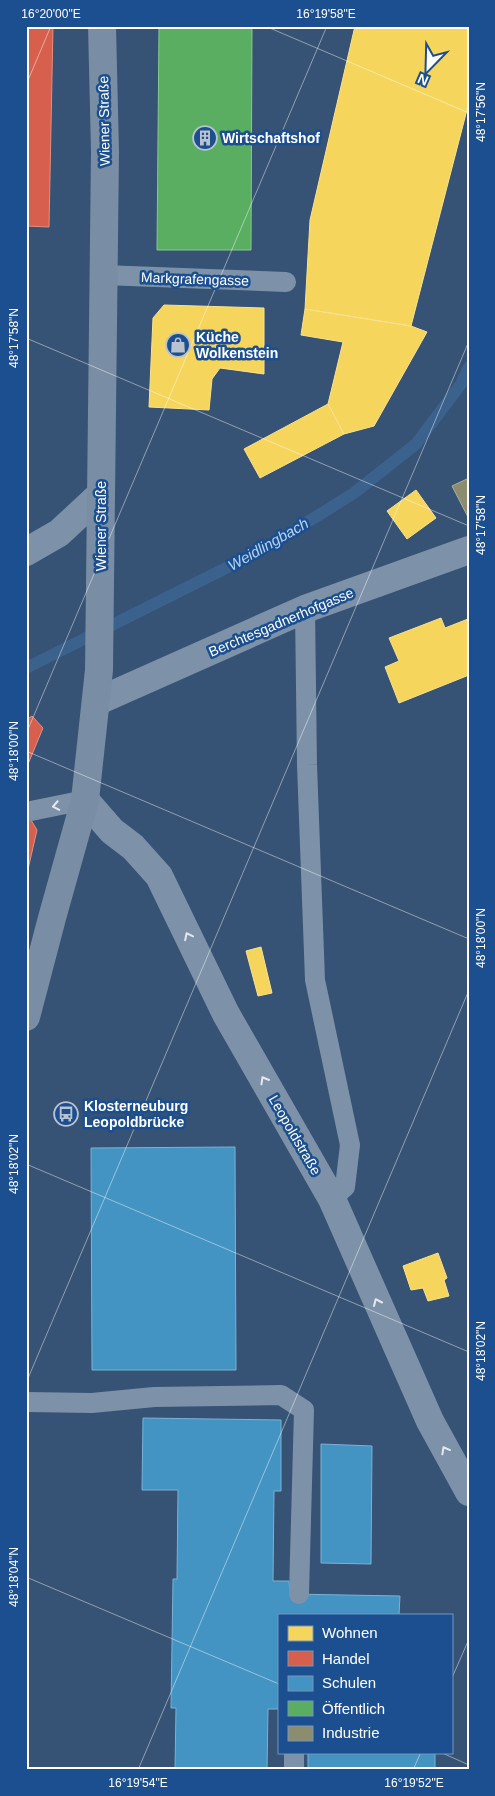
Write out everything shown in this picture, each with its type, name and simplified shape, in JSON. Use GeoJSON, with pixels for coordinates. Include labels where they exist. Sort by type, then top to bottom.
{"type":"FeatureCollection","features":[{"type":"Feature","properties":{"kind":"street","name":"Wiener Straße"},"geometry":{"type":"LineString","coordinates":[[27,1012],[85,800],[99,670],[105,152],[102,26]]}},
{"type":"Feature","properties":{"kind":"street"},"geometry":{"type":"LineString","coordinates":[[26,552],[59,533],[101,494]]}},
{"type":"Feature","properties":{"kind":"street","name":"Berchtesgadnerhofgasse"},"geometry":{"type":"LineString","coordinates":[[96,702],[305,609],[469,550]]}},
{"type":"Feature","properties":{"kind":"street","name":"Leopoldstraße"},"geometry":{"type":"LineString","coordinates":[[85,800],[112,831],[133,847],[159,876],[226,1014],[332,1199],[430,1421],[469,1492]]}},
{"type":"Feature","properties":{"kind":"lane","name":"Markgrafengasse"},"geometry":{"type":"LineString","coordinates":[[104,275],[286,282]]}},
{"type":"Feature","properties":{"kind":"lane"},"geometry":{"type":"LineString","coordinates":[[305,609],[315,980],[350,1145],[345,1187],[332,1199]]}},
{"type":"Feature","properties":{"kind":"lane"},"geometry":{"type":"LineString","coordinates":[[26,812],[85,800]]}},
{"type":"Feature","properties":{"kind":"lane"},"geometry":{"type":"LineString","coordinates":[[26,1402],[92,1403],[154,1397],[281,1395],[304,1410],[299,1594]]}},
{"type":"Feature","properties":{"kind":"lane"},"geometry":{"type":"LineString","coordinates":[[294,1754],[294,1770]]}},
{"type":"Feature","properties":{"kind":"building: Wohnen"},"geometry":{"type":"Polygon","coordinates":[[[355,26],[469,26],[469,102],[411,326],[305,309],[310,220],[355,26]]]}},
{"type":"Feature","properties":{"kind":"building: Wohnen"},"geometry":{"type":"Polygon","coordinates":[[[164,305],[264,308],[264,374],[220,368],[212,379],[209,410],[149,407],[153,318],[164,305]]]}},
{"type":"Feature","properties":{"kind":"building: Wohnen"},"geometry":{"type":"Polygon","coordinates":[[[305,309],[411,326],[427,332],[374,426],[344,434],[328,404],[343,342],[301,335],[305,309]]]}},
{"type":"Feature","properties":{"kind":"building: Wohnen"},"geometry":{"type":"Polygon","coordinates":[[[328,404],[344,434],[260,478],[244,449],[328,404]]]}},
{"type":"Feature","properties":{"kind":"building: Wohnen"},"geometry":{"type":"Polygon","coordinates":[[[416,490],[436,518],[407,539],[387,511],[416,490]]]}},
{"type":"Feature","properties":{"kind":"building: Wohnen"},"geometry":{"type":"Polygon","coordinates":[[[441,618],[445,628],[468,619],[469,675],[399,703],[385,667],[399,661],[389,638],[441,618]]]}},
{"type":"Feature","properties":{"kind":"building: Wohnen"},"geometry":{"type":"Polygon","coordinates":[[[261,947],[272,993],[258,996],[246,951],[261,947]]]}},
{"type":"Feature","properties":{"kind":"building: Wohnen"},"geometry":{"type":"Polygon","coordinates":[[[438,1253],[447,1278],[444,1280],[449,1296],[428,1301],[423,1288],[411,1290],[403,1266],[438,1253]]]}},
{"type":"Feature","properties":{"kind":"building: Handel"},"geometry":{"type":"Polygon","coordinates":[[[26,26],[53,26],[49,227],[26,226],[26,26]]]}},
{"type":"Feature","properties":{"kind":"building: Handel"},"geometry":{"type":"Polygon","coordinates":[[[32,716],[43,728],[26,769],[26,720],[32,716]]]}},
{"type":"Feature","properties":{"kind":"building: Handel"},"geometry":{"type":"Polygon","coordinates":[[[26,812],[37,830],[26,878],[26,812]]]}},
{"type":"Feature","properties":{"kind":"building: Schulen"},"geometry":{"type":"Polygon","coordinates":[[[235,1147],[236,1370],[92,1370],[91,1148],[235,1147]]]}},
{"type":"Feature","properties":{"kind":"building: Schulen"},"geometry":{"type":"Polygon","coordinates":[[[143,1418],[281,1420],[281,1491],[274,1491],[273,1581],[289,1581],[290,1594],[400,1596],[399,1614],[278,1614],[278,1709],[268,1709],[267,1770],[175,1770],[176,1708],[171,1708],[173,1579],[177,1579],[178,1490],[142,1490],[143,1418]]]}},
{"type":"Feature","properties":{"kind":"building: Schulen"},"geometry":{"type":"Polygon","coordinates":[[[321,1444],[372,1446],[371,1564],[321,1563],[321,1444]]]}},
{"type":"Feature","properties":{"kind":"building: Schulen"},"geometry":{"type":"Polygon","coordinates":[[[308,1754],[435,1754],[435,1769],[308,1770],[308,1754]]]}},
{"type":"Feature","properties":{"kind":"building: Öffentlich","name":"Wirtschaftshof"},"geometry":{"type":"Polygon","coordinates":[[[159,26],[252,26],[251,250],[157,250],[159,26]]]}},
{"type":"Feature","properties":{"kind":"building: Industrie"},"geometry":{"type":"Polygon","coordinates":[[[469,478],[469,519],[452,486],[469,478]]]}},
{"type":"Feature","properties":{"kind":"waterway","name":"Weidlingbach"},"geometry":{"type":"LineString","coordinates":[[26,668],[266,548],[354,493],[416,444],[461,384],[469,367]]}},
{"type":"Feature","properties":{"kind":"place","name":"Wirtschaftshof"},"geometry":{"type":"Point","coordinates":[205,138]}},
{"type":"Feature","properties":{"kind":"place","name":"Küche Wolkenstein"},"geometry":{"type":"Point","coordinates":[178,345]}},
{"type":"Feature","properties":{"kind":"place","name":"Klosterneuburg Leopoldbrücke"},"geometry":{"type":"Point","coordinates":[66,1114]}}]}
